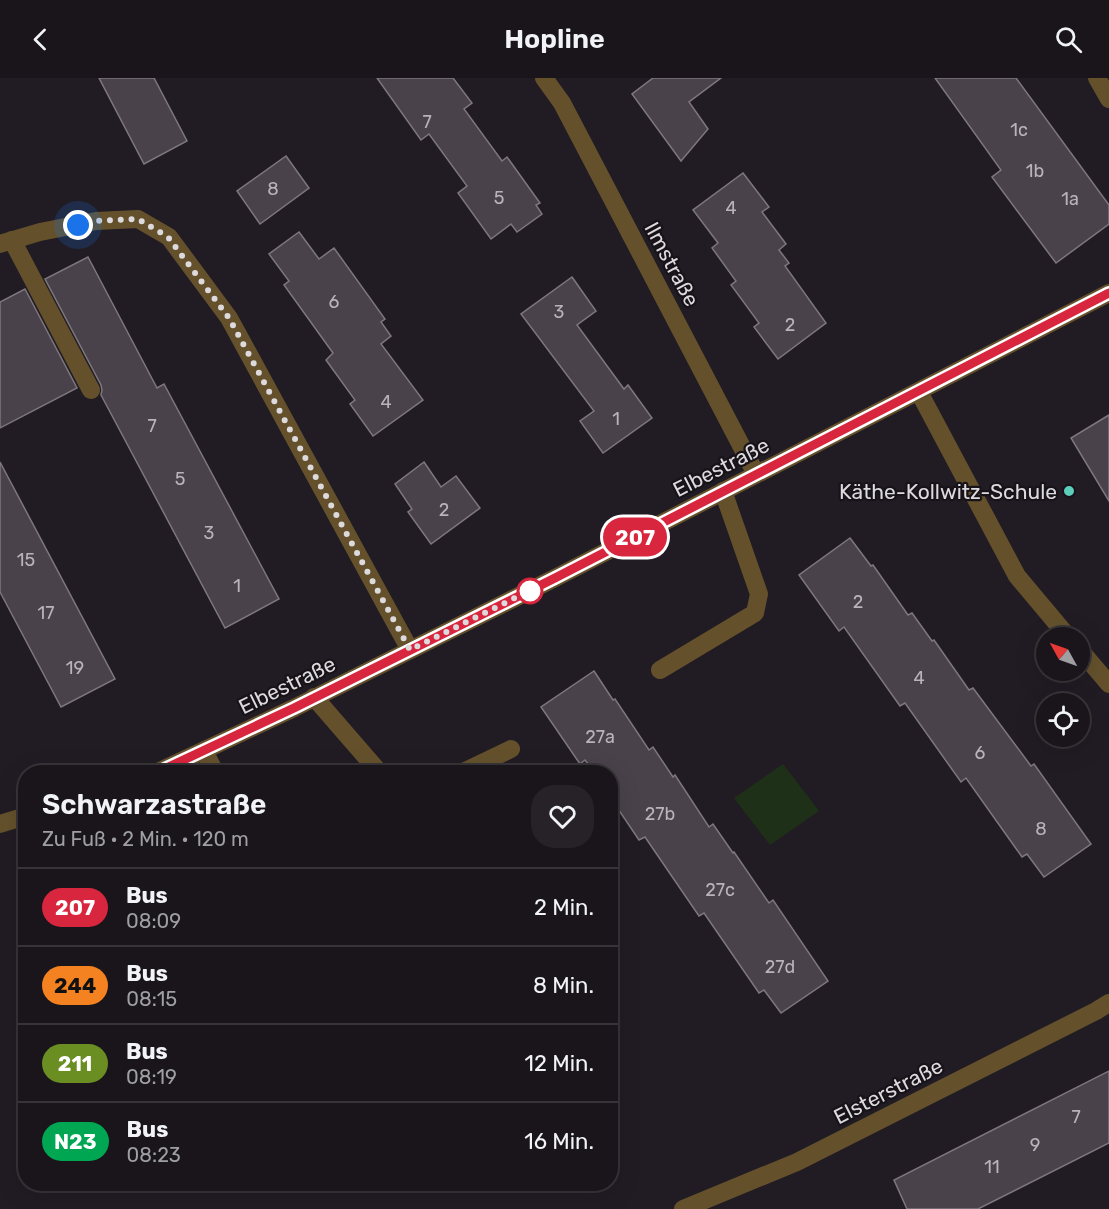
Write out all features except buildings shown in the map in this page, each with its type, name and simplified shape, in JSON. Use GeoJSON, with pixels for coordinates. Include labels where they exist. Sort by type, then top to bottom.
{"type":"FeatureCollection","features":[{"type":"Feature","properties":{"kind":"street","name":"Ilmstraße"},"geometry":{"type":"LineString","coordinates":[[544,78],[562,103],[756,474]]}},
{"type":"Feature","properties":{"kind":"street"},"geometry":{"type":"LineString","coordinates":[[1097,78],[1109,99]]}},
{"type":"Feature","properties":{"kind":"street"},"geometry":{"type":"LineString","coordinates":[[91,390],[6,242],[40,232],[96,221],[138,219],[168,237],[229,318],[410,650]]}},
{"type":"Feature","properties":{"kind":"street","name":"Elbestraße"},"geometry":{"type":"LineString","coordinates":[[173,765],[555,578],[1109,293]]}},
{"type":"Feature","properties":{"kind":"street"},"geometry":{"type":"LineString","coordinates":[[919,392],[1017,576],[1060,627]]}},
{"type":"Feature","properties":{"kind":"street"},"geometry":{"type":"LineString","coordinates":[[660,670],[755,613],[759,594],[723,492]]}},
{"type":"Feature","properties":{"kind":"street"},"geometry":{"type":"LineString","coordinates":[[1090,662],[1109,684]]}},
{"type":"Feature","properties":{"kind":"street"},"geometry":{"type":"LineString","coordinates":[[314,698],[373,765]]}},
{"type":"Feature","properties":{"kind":"street"},"geometry":{"type":"LineString","coordinates":[[478,765],[511,749]]}},
{"type":"Feature","properties":{"kind":"street"},"geometry":{"type":"LineString","coordinates":[[204,751],[211,765]]}},
{"type":"Feature","properties":{"kind":"street"},"geometry":{"type":"LineString","coordinates":[[0,824],[18,818]]}},
{"type":"Feature","properties":{"kind":"street","name":"Elsterstraße"},"geometry":{"type":"LineString","coordinates":[[683,1209],[796,1162],[1109,1003]]}},
{"type":"Feature","properties":{"kind":"green space"},"geometry":{"type":"Polygon","coordinates":[[[783,764],[819,811],[770,845],[734,798],[783,764]]]}},
{"type":"Feature","properties":{"kind":"bus line","name":"207"},"geometry":{"type":"LineString","coordinates":[[173,765],[294,708],[555,578],[1109,293]]}},
{"type":"Feature","properties":{"kind":"place","name":"Käthe-Kollwitz-Schule"},"geometry":{"type":"Point","coordinates":[1069,491]}},
{"type":"Feature","properties":{"kind":"route"},"geometry":{"type":"LineString","coordinates":[[78,225],[96,221],[138,219],[168,237],[229,318],[410,650],[537,587],[530,591]]}}]}
